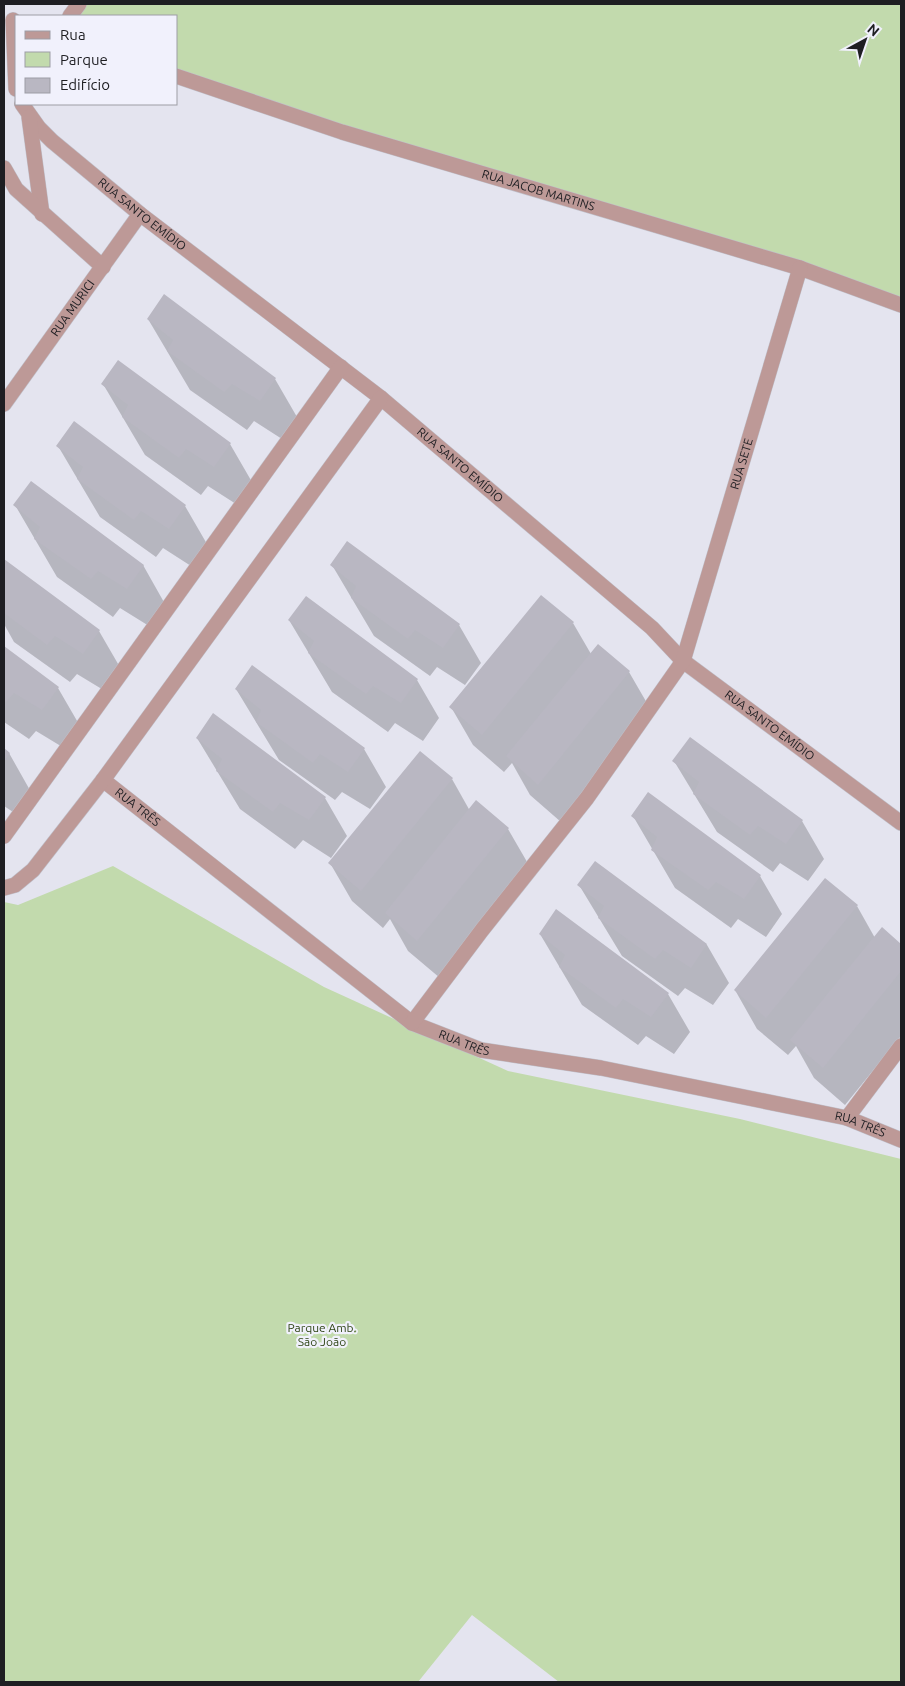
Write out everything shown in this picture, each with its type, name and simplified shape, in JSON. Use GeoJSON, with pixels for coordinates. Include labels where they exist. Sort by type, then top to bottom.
{"type":"FeatureCollection","features":[{"type":"Feature","properties":{"kind":"street"},"geometry":{"type":"LineString","coordinates":[[71,15],[79,4]]}},
{"type":"Feature","properties":{"kind":"street"},"geometry":{"type":"LineString","coordinates":[[11,19],[15,75]]}},
{"type":"Feature","properties":{"kind":"street","name":"RUA JACOB MARTINS"},"geometry":{"type":"LineString","coordinates":[[178,77],[342,132],[800,268],[901,305]]}},
{"type":"Feature","properties":{"kind":"street"},"geometry":{"type":"LineString","coordinates":[[25,108],[42,214]]}},
{"type":"Feature","properties":{"kind":"street","name":"RUA SANTO EMÍDIO"},"geometry":{"type":"LineString","coordinates":[[25,108],[39,128],[52,141],[140,214],[381,398],[652,628],[683,661],[901,823]]}},
{"type":"Feature","properties":{"kind":"street"},"geometry":{"type":"LineString","coordinates":[[4,168],[16,189],[103,267]]}},
{"type":"Feature","properties":{"kind":"street","name":"RUA MURICI"},"geometry":{"type":"LineString","coordinates":[[4,404],[140,214]]}},
{"type":"Feature","properties":{"kind":"street","name":"RUA SETE"},"geometry":{"type":"LineString","coordinates":[[412,1023],[482,930],[587,798],[683,661],[800,268]]}},
{"type":"Feature","properties":{"kind":"street"},"geometry":{"type":"LineString","coordinates":[[4,836],[341,367]]}},
{"type":"Feature","properties":{"kind":"street"},"geometry":{"type":"LineString","coordinates":[[4,888],[15,885],[34,870],[103,780],[381,398]]}},
{"type":"Feature","properties":{"kind":"street","name":"RUA TRÊS"},"geometry":{"type":"LineString","coordinates":[[103,780],[412,1023],[481,1050],[601,1068],[847,1118],[901,1140]]}},
{"type":"Feature","properties":{"kind":"street"},"geometry":{"type":"LineString","coordinates":[[847,1118],[901,1046]]}},
{"type":"Feature","properties":{"kind":"green space"},"geometry":{"type":"Polygon","coordinates":[[[79,4],[901,4],[901,305],[178,75],[178,15],[71,15],[79,4]]]}},
{"type":"Feature","properties":{"kind":"green space","name":"Parque Amb. São João"},"geometry":{"type":"Polygon","coordinates":[[[113,866],[324,987],[508,1071],[740,1119],[901,1159],[901,1682],[559,1682],[472,1615],[418,1682],[4,1682],[4,902],[18,905],[113,866]]]}},
{"type":"Feature","properties":{"kind":"building"},"geometry":{"type":"Polygon","coordinates":[[[164,294],[276,378],[260,401],[232,384],[224,392],[167,351],[173,340],[147,319],[164,294]]]}},
{"type":"Feature","properties":{"kind":"building"},"geometry":{"type":"Polygon","coordinates":[[[118,360],[231,443],[214,467],[186,449],[179,458],[122,417],[128,405],[101,384],[118,360]]]}},
{"type":"Feature","properties":{"kind":"building"},"geometry":{"type":"Polygon","coordinates":[[[74,421],[186,505],[169,529],[141,511],[134,520],[77,479],[83,467],[56,446],[74,421]]]}},
{"type":"Feature","properties":{"kind":"building"},"geometry":{"type":"Polygon","coordinates":[[[31,481],[144,565],[127,589],[98,571],[91,579],[34,539],[40,527],[13,505],[31,481]]]}},
{"type":"Feature","properties":{"kind":"building"},"geometry":{"type":"Polygon","coordinates":[[[347,541],[460,624],[443,648],[415,630],[408,639],[351,598],[356,586],[330,565],[347,541]]]}},
{"type":"Feature","properties":{"kind":"building"},"geometry":{"type":"Polygon","coordinates":[[[4,559],[100,630],[83,654],[55,636],[47,645],[4,613],[4,559]]]}},
{"type":"Feature","properties":{"kind":"building"},"geometry":{"type":"Polygon","coordinates":[[[541,595],[574,622],[482,735],[449,707],[541,595]]]}},
{"type":"Feature","properties":{"kind":"building"},"geometry":{"type":"Polygon","coordinates":[[[306,596],[418,679],[401,703],[373,686],[366,694],[308,653],[314,641],[288,620],[306,596]]]}},
{"type":"Feature","properties":{"kind":"building"},"geometry":{"type":"Polygon","coordinates":[[[598,644],[630,671],[538,785],[506,756],[598,644]]]}},
{"type":"Feature","properties":{"kind":"building"},"geometry":{"type":"Polygon","coordinates":[[[4,646],[59,687],[42,710],[14,693],[6,702],[4,700],[4,646]]]}},
{"type":"Feature","properties":{"kind":"building"},"geometry":{"type":"Polygon","coordinates":[[[252,665],[365,748],[348,772],[320,754],[313,763],[256,722],[261,710],[235,689],[252,665]]]}},
{"type":"Feature","properties":{"kind":"building"},"geometry":{"type":"Polygon","coordinates":[[[213,713],[326,797],[309,820],[280,803],[273,812],[216,771],[222,759],[196,738],[213,713]]]}},
{"type":"Feature","properties":{"kind":"building"},"geometry":{"type":"Polygon","coordinates":[[[690,737],[803,820],[786,844],[758,826],[750,835],[693,794],[699,782],[672,761],[690,737]]]}},
{"type":"Feature","properties":{"kind":"building"},"geometry":{"type":"Polygon","coordinates":[[[4,748],[10,753],[4,761],[4,748]]]}},
{"type":"Feature","properties":{"kind":"building"},"geometry":{"type":"Polygon","coordinates":[[[420,751],[453,778],[361,891],[328,863],[420,751]]]}},
{"type":"Feature","properties":{"kind":"building"},"geometry":{"type":"Polygon","coordinates":[[[648,792],[761,875],[744,899],[716,882],[708,890],[651,850],[657,837],[631,816],[648,792]]]}},
{"type":"Feature","properties":{"kind":"building"},"geometry":{"type":"Polygon","coordinates":[[[476,800],[509,828],[417,941],[385,913],[476,800]]]}},
{"type":"Feature","properties":{"kind":"building"},"geometry":{"type":"Polygon","coordinates":[[[595,861],[707,944],[691,968],[663,950],[655,959],[598,918],[604,906],[577,885],[595,861]]]}},
{"type":"Feature","properties":{"kind":"building"},"geometry":{"type":"Polygon","coordinates":[[[825,878],[858,905],[766,1018],[734,990],[825,878]]]}},
{"type":"Feature","properties":{"kind":"building"},"geometry":{"type":"Polygon","coordinates":[[[556,909],[669,993],[651,1017],[623,999],[616,1008],[559,967],[565,955],[539,934],[556,909]]]}},
{"type":"Feature","properties":{"kind":"building"},"geometry":{"type":"Polygon","coordinates":[[[882,927],[901,944],[901,971],[823,1068],[790,1040],[882,927]]]}}]}
